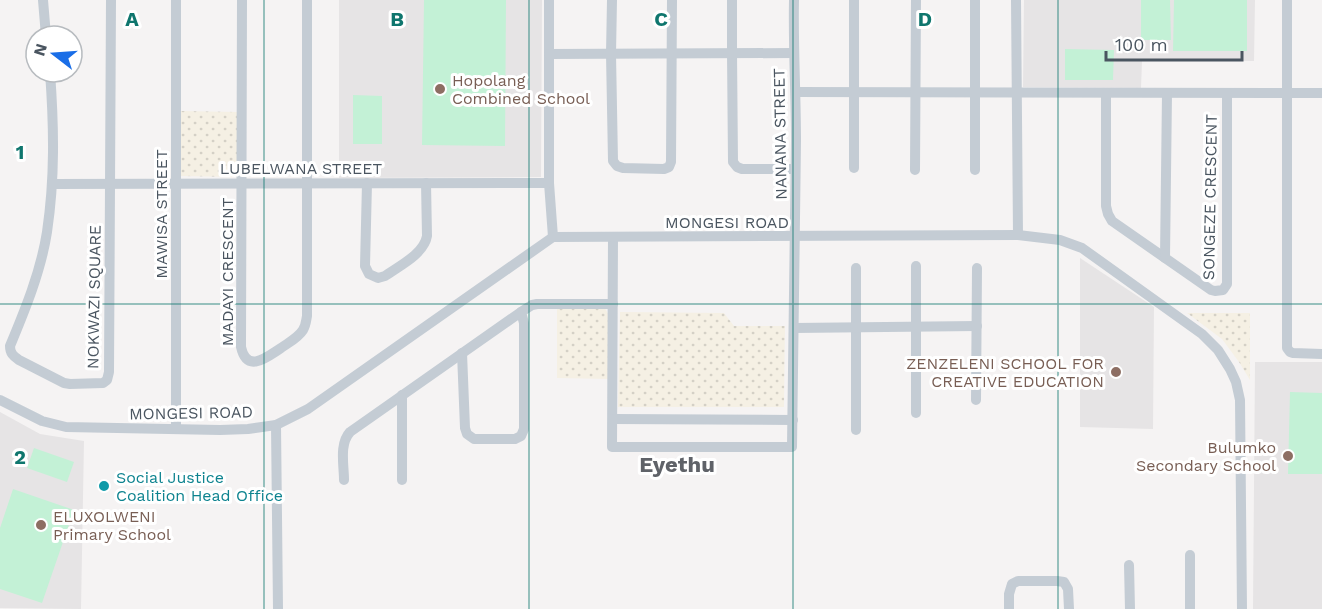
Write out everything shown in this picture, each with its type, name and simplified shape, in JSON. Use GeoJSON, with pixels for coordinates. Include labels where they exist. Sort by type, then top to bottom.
{"type":"FeatureCollection","features":[{"type":"Feature","properties":{"kind":"street"},"geometry":{"type":"LineString","coordinates":[[43,0],[45,24]]}},
{"type":"Feature","properties":{"kind":"street","name":"NOKWAZI SQUARE"},"geometry":{"type":"LineString","coordinates":[[51,84],[54,120],[52,184],[47,234],[39,266],[10,351],[19,360],[57,381],[70,384],[103,383],[109,376],[111,0]]}},
{"type":"Feature","properties":{"kind":"street","name":"MAWISA STREET"},"geometry":{"type":"LineString","coordinates":[[176,0],[176,429]]}},
{"type":"Feature","properties":{"kind":"street","name":"MADAYI CRESCENT"},"geometry":{"type":"LineString","coordinates":[[242,0],[241,347],[242,354],[251,362],[265,359],[302,333],[307,316],[307,0]]}},
{"type":"Feature","properties":{"kind":"street"},"geometry":{"type":"LineString","coordinates":[[549,0],[549,183],[553,237]]}},
{"type":"Feature","properties":{"kind":"street"},"geometry":{"type":"LineString","coordinates":[[612,0],[614,162],[623,168],[664,169],[669,167],[671,162],[672,0]]}},
{"type":"Feature","properties":{"kind":"street"},"geometry":{"type":"LineString","coordinates":[[732,0],[733,162],[742,169],[795,169]]}},
{"type":"Feature","properties":{"kind":"street","name":"NANANA STREET"},"geometry":{"type":"LineString","coordinates":[[613,418],[612,447],[792,447],[796,92],[793,53],[794,0]]}},
{"type":"Feature","properties":{"kind":"street"},"geometry":{"type":"LineString","coordinates":[[854,0],[854,168]]}},
{"type":"Feature","properties":{"kind":"street"},"geometry":{"type":"LineString","coordinates":[[915,170],[916,0]]}},
{"type":"Feature","properties":{"kind":"street"},"geometry":{"type":"LineString","coordinates":[[975,0],[975,170]]}},
{"type":"Feature","properties":{"kind":"street"},"geometry":{"type":"LineString","coordinates":[[1016,0],[1018,235]]}},
{"type":"Feature","properties":{"kind":"street"},"geometry":{"type":"LineString","coordinates":[[1287,0],[1287,348],[1293,353],[1322,354]]}},
{"type":"Feature","properties":{"kind":"street"},"geometry":{"type":"LineString","coordinates":[[549,54],[793,53]]}},
{"type":"Feature","properties":{"kind":"street"},"geometry":{"type":"LineString","coordinates":[[796,92],[1322,93]]}},
{"type":"Feature","properties":{"kind":"street","name":"SONGEZE CRESCENT"},"geometry":{"type":"LineString","coordinates":[[1106,93],[1106,206],[1108,214],[1112,221],[1215,291],[1223,290],[1227,284],[1227,93]]}},
{"type":"Feature","properties":{"kind":"street"},"geometry":{"type":"LineString","coordinates":[[1165,258],[1167,93]]}},
{"type":"Feature","properties":{"kind":"street"},"geometry":{"type":"LineString","coordinates":[[367,183],[365,266],[369,274],[378,278],[385,276],[426,244],[426,183]]}},
{"type":"Feature","properties":{"kind":"street","name":"LUBELWANA STREET"},"geometry":{"type":"LineString","coordinates":[[52,184],[549,183]]}},
{"type":"Feature","properties":{"kind":"street","name":"MONGESI ROAD"},"geometry":{"type":"LineString","coordinates":[[0,400],[42,421],[66,427],[220,430],[276,425],[308,409],[553,237],[1018,235],[1060,240],[1087,251],[1202,334],[1224,357],[1236,382],[1240,400],[1242,609]]}},
{"type":"Feature","properties":{"kind":"street"},"geometry":{"type":"LineString","coordinates":[[613,237],[613,418],[793,420]]}},
{"type":"Feature","properties":{"kind":"street"},"geometry":{"type":"LineString","coordinates":[[916,266],[916,413]]}},
{"type":"Feature","properties":{"kind":"street"},"geometry":{"type":"LineString","coordinates":[[856,268],[856,430]]}},
{"type":"Feature","properties":{"kind":"street"},"geometry":{"type":"LineString","coordinates":[[976,400],[977,268]]}},
{"type":"Feature","properties":{"kind":"street"},"geometry":{"type":"LineString","coordinates":[[344,480],[344,445],[350,432],[521,312],[537,304],[613,304]]}},
{"type":"Feature","properties":{"kind":"street"},"geometry":{"type":"LineString","coordinates":[[462,353],[467,434],[474,439],[514,439],[521,436],[524,429],[524,323],[521,312]]}},
{"type":"Feature","properties":{"kind":"street"},"geometry":{"type":"LineString","coordinates":[[794,328],[977,326]]}},
{"type":"Feature","properties":{"kind":"street"},"geometry":{"type":"LineString","coordinates":[[402,395],[402,480]]}},
{"type":"Feature","properties":{"kind":"street"},"geometry":{"type":"LineString","coordinates":[[276,425],[278,609]]}},
{"type":"Feature","properties":{"kind":"street"},"geometry":{"type":"LineString","coordinates":[[1190,555],[1190,609]]}},
{"type":"Feature","properties":{"kind":"street"},"geometry":{"type":"LineString","coordinates":[[1129,565],[1130,609]]}},
{"type":"Feature","properties":{"kind":"street"},"geometry":{"type":"LineString","coordinates":[[1009,609],[1010,589],[1012,584],[1018,581],[1064,582],[1068,589],[1069,609]]}},
{"type":"Feature","properties":{"kind":"shaded area","name":"Hopolang Combined School"},"geometry":{"type":"Polygon","coordinates":[[[339,0],[542,0],[541,177],[339,178],[339,0]]]}},
{"type":"Feature","properties":{"kind":"shaded area"},"geometry":{"type":"Polygon","coordinates":[[[1024,0],[1255,0],[1254,61],[1142,61],[1141,88],[1023,87],[1024,0]]]}},
{"type":"Feature","properties":{"kind":"shaded area","name":"ZENZELENI SCHOOL FOR CREATIVE EDUCATION"},"geometry":{"type":"Polygon","coordinates":[[[1080,258],[1154,307],[1153,429],[1080,427],[1080,258]]]}},
{"type":"Feature","properties":{"kind":"shaded area","name":"Bulumko Secondary School"},"geometry":{"type":"Polygon","coordinates":[[[1255,362],[1322,362],[1322,609],[1253,609],[1255,362]]]}},
{"type":"Feature","properties":{"kind":"shaded area","name":"ELUXOLWENI Primary School"},"geometry":{"type":"Polygon","coordinates":[[[0,412],[40,434],[84,441],[81,609],[0,608],[0,412]]]}},
{"type":"Feature","properties":{"kind":"sand"},"geometry":{"type":"Polygon","coordinates":[[[181,111],[237,112],[238,177],[180,176],[181,111]]]}},
{"type":"Feature","properties":{"kind":"sand"},"geometry":{"type":"Polygon","coordinates":[[[604,307],[609,315],[609,379],[557,378],[557,309],[604,307]]]}},
{"type":"Feature","properties":{"kind":"sand"},"geometry":{"type":"Polygon","coordinates":[[[620,312],[724,313],[734,326],[785,326],[784,407],[618,407],[620,312]]]}},
{"type":"Feature","properties":{"kind":"sand"},"geometry":{"type":"Polygon","coordinates":[[[1187,313],[1250,313],[1250,380],[1222,339],[1187,313]]]}},
{"type":"Feature","properties":{"kind":"green space"},"geometry":{"type":"Polygon","coordinates":[[[424,0],[506,0],[505,146],[422,145],[424,0]]]}},
{"type":"Feature","properties":{"kind":"green space"},"geometry":{"type":"Polygon","coordinates":[[[1141,0],[1170,0],[1171,40],[1141,40],[1141,0]]]}},
{"type":"Feature","properties":{"kind":"green space"},"geometry":{"type":"Polygon","coordinates":[[[1174,0],[1247,0],[1247,51],[1173,51],[1174,0]]]}},
{"type":"Feature","properties":{"kind":"green space"},"geometry":{"type":"Polygon","coordinates":[[[1065,49],[1114,50],[1113,80],[1065,80],[1065,49]]]}},
{"type":"Feature","properties":{"kind":"green space"},"geometry":{"type":"Polygon","coordinates":[[[353,95],[382,96],[382,144],[353,144],[353,95]]]}},
{"type":"Feature","properties":{"kind":"green space"},"geometry":{"type":"Polygon","coordinates":[[[1290,392],[1322,393],[1322,474],[1288,474],[1290,392]]]}},
{"type":"Feature","properties":{"kind":"green space"},"geometry":{"type":"Polygon","coordinates":[[[34,448],[74,462],[67,482],[27,468],[34,448]]]}},
{"type":"Feature","properties":{"kind":"green space"},"geometry":{"type":"Polygon","coordinates":[[[13,489],[74,510],[42,603],[0,589],[0,528],[13,489]]]}},
{"type":"Feature","properties":{"kind":"place","name":"Hopolang Combined School"},"geometry":{"type":"Point","coordinates":[440,89]}},
{"type":"Feature","properties":{"kind":"place","name":"ZENZELENI SCHOOL FOR CREATIVE EDUCATION"},"geometry":{"type":"Point","coordinates":[1116,372]}},
{"type":"Feature","properties":{"kind":"place","name":"Bulumko Secondary School"},"geometry":{"type":"Point","coordinates":[1288,456]}},
{"type":"Feature","properties":{"kind":"place","name":"Social Justice Coalition Head Office"},"geometry":{"type":"Point","coordinates":[104,486]}},
{"type":"Feature","properties":{"kind":"place","name":"ELUXOLWENI Primary School"},"geometry":{"type":"Point","coordinates":[41,525]}},
{"type":"Feature","properties":{"kind":"district","name":"Eyethu"},"geometry":{"type":"Point","coordinates":[677,464]}}]}
